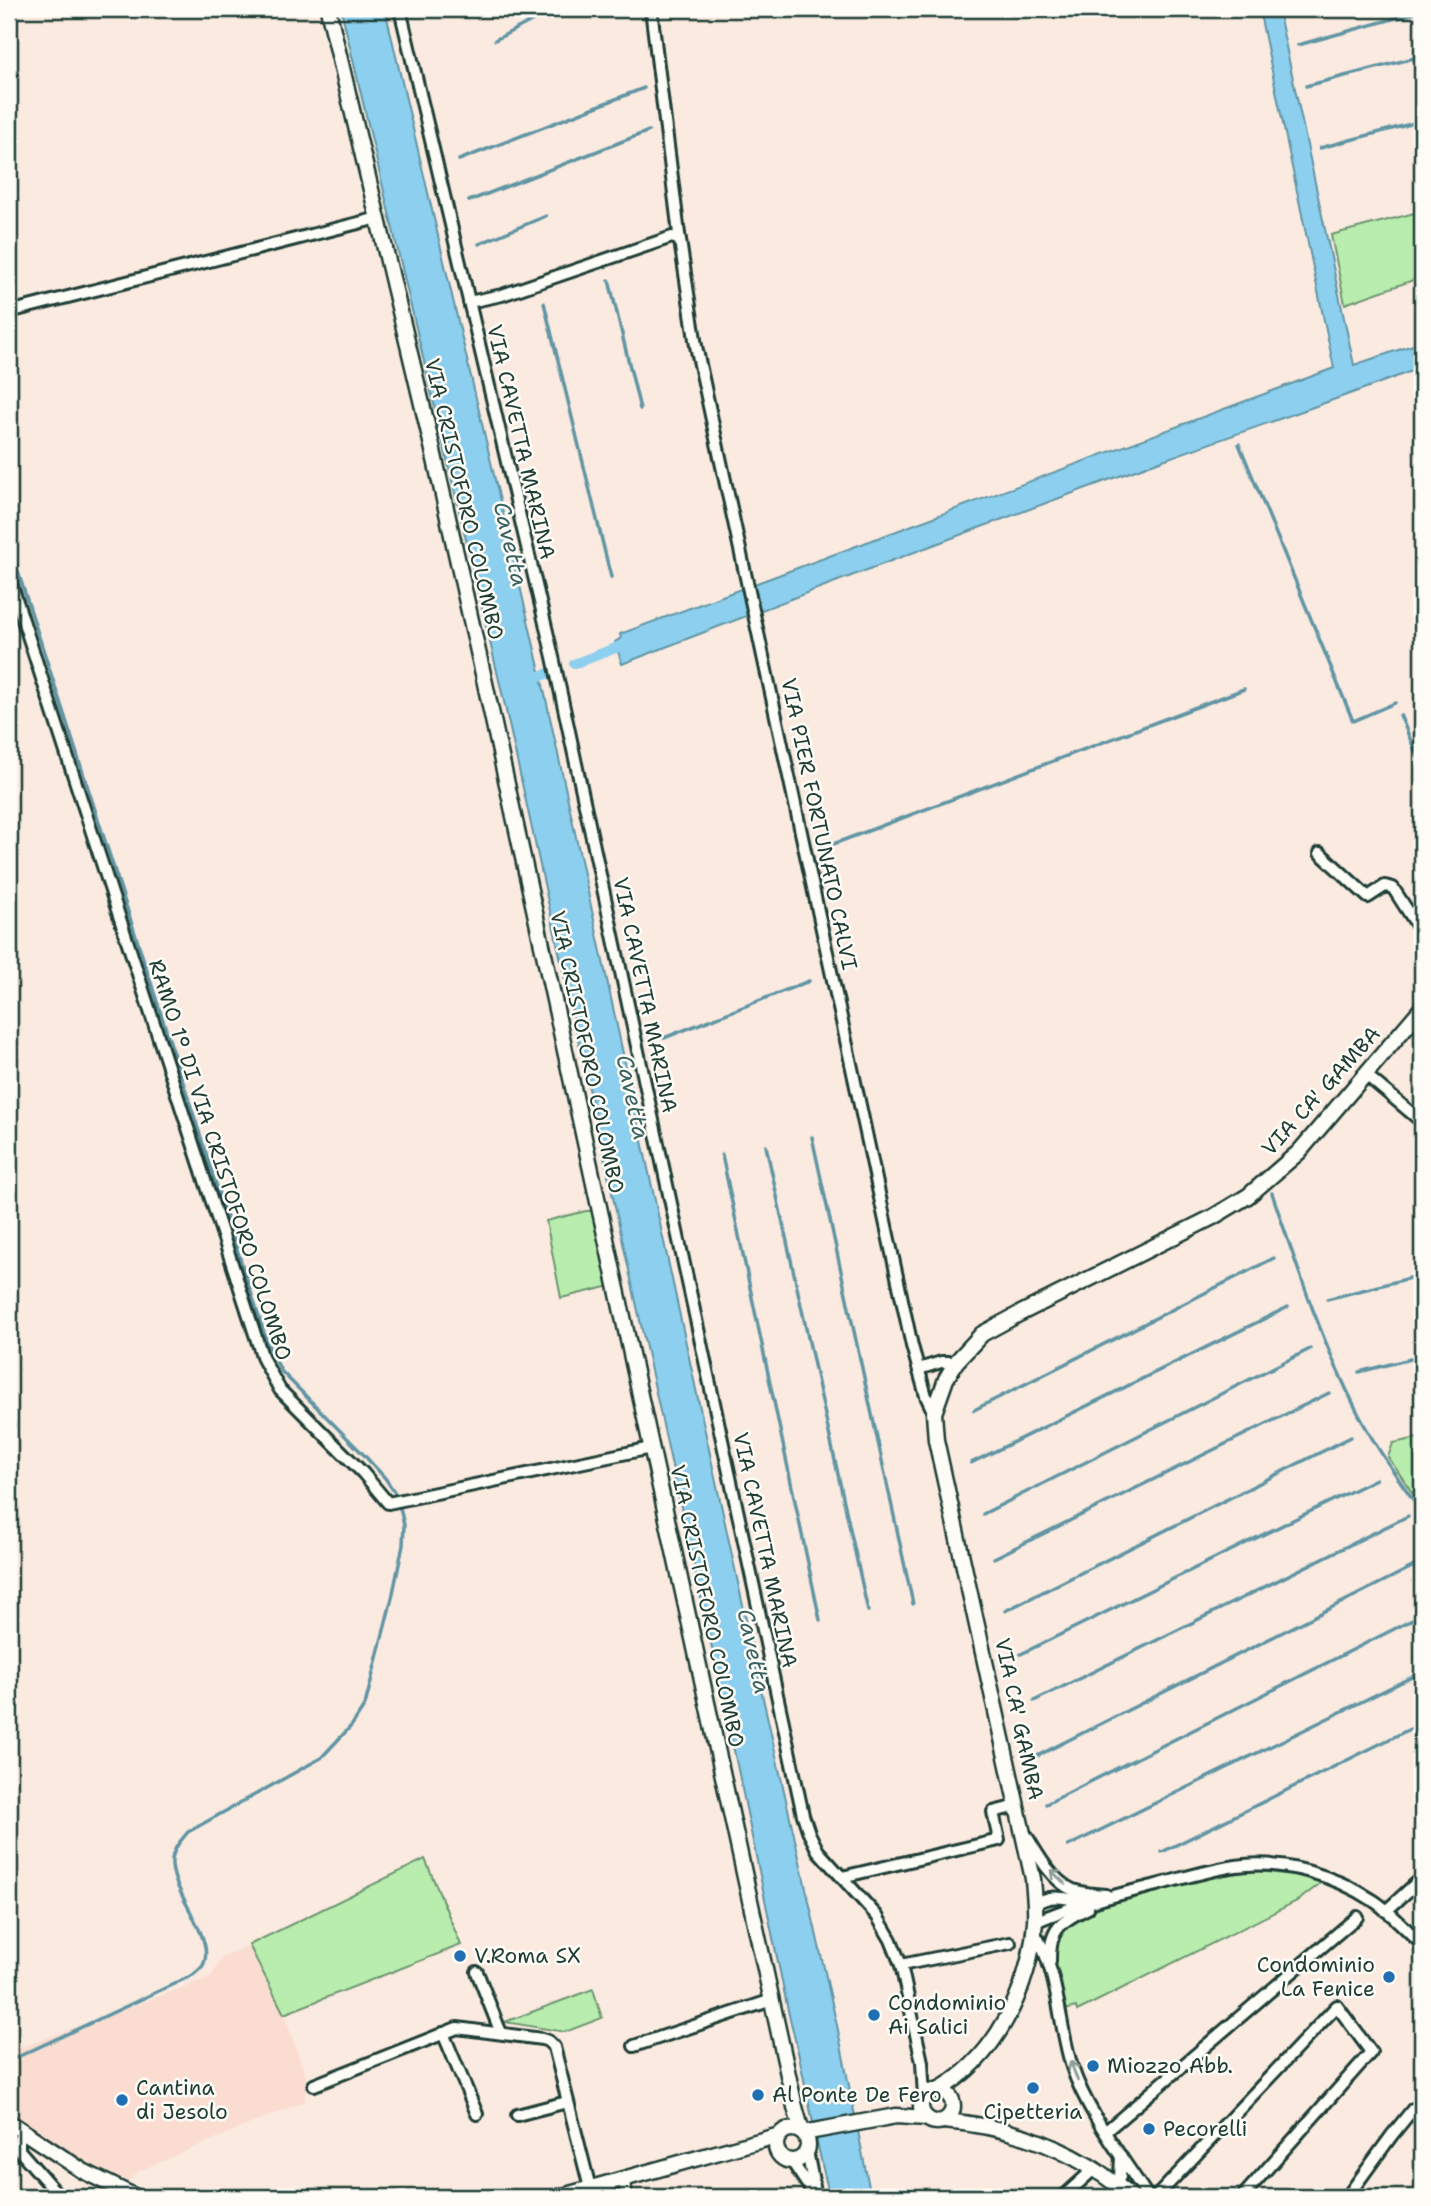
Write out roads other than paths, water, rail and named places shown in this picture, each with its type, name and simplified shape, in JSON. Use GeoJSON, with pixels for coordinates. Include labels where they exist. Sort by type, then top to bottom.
{"type":"FeatureCollection","features":[{"type":"Feature","properties":{"kind":"street","name":"VIA CRISTOFORO COLOMBO"},"geometry":{"type":"LineString","coordinates":[[328,9],[483,674],[795,2107],[792,2120],[801,2137],[776,2144],[778,2152]]}},
{"type":"Feature","properties":{"kind":"street","name":"VIA CAVETTA MARINA"},"geometry":{"type":"LineString","coordinates":[[400,9],[553,657],[803,1815],[818,1851],[877,1916],[891,1940],[901,1965],[929,2095]]}},
{"type":"Feature","properties":{"kind":"street","name":"VIA PIER FORTUNATO CALVI"},"geometry":{"type":"LineString","coordinates":[[651,9],[696,345],[919,1369],[934,1413]]}},
{"type":"Feature","properties":{"kind":"street"},"geometry":{"type":"LineString","coordinates":[[9,312],[378,218]]}},
{"type":"Feature","properties":{"kind":"street"},"geometry":{"type":"LineString","coordinates":[[469,302],[502,295],[672,237],[680,240]]}},
{"type":"Feature","properties":{"kind":"street","name":"RAMO 1° DI VIA CRISTOFORO COLOMBO"},"geometry":{"type":"LineString","coordinates":[[9,577],[263,1359],[280,1390],[363,1473],[388,1503],[652,1448]]}},
{"type":"Feature","properties":{"kind":"street"},"geometry":{"type":"LineString","coordinates":[[1320,853],[1368,897],[1380,887],[1391,886],[1422,933]]}},
{"type":"Feature","properties":{"kind":"street","name":"VIA CA' GAMBA"},"geometry":{"type":"LineString","coordinates":[[951,2101],[964,2073],[993,2040],[1012,2009],[1025,1973],[1034,1927],[1035,1904],[1033,1879],[936,1440],[934,1413],[946,1380],[956,1362],[982,1335],[1213,1217],[1248,1196],[1299,1152],[1422,1008]]}},
{"type":"Feature","properties":{"kind":"street"},"geometry":{"type":"LineString","coordinates":[[1365,1074],[1422,1122]]}},
{"type":"Feature","properties":{"kind":"street"},"geometry":{"type":"LineString","coordinates":[[919,1369],[941,1362],[956,1362]]}},
{"type":"Feature","properties":{"kind":"street"},"geometry":{"type":"LineString","coordinates":[[842,1877],[999,1840],[993,1812],[1017,1807]]}},
{"type":"Feature","properties":{"kind":"street"},"geometry":{"type":"LineString","coordinates":[[1021,1826],[1044,1863],[1062,1882],[1072,1889],[1110,1897]]}},
{"type":"Feature","properties":{"kind":"street"},"geometry":{"type":"LineString","coordinates":[[1148,2197],[1087,2101],[1072,2067],[1050,1967],[1034,1927],[1110,1897],[1239,1866],[1277,1866],[1311,1872],[1348,1886],[1386,1911],[1422,1944]]}},
{"type":"Feature","properties":{"kind":"street"},"geometry":{"type":"LineString","coordinates":[[1386,1911],[1422,1878]]}},
{"type":"Feature","properties":{"kind":"street"},"geometry":{"type":"LineString","coordinates":[[1035,1904],[1049,1897],[1092,1902]]}},
{"type":"Feature","properties":{"kind":"street"},"geometry":{"type":"LineString","coordinates":[[1050,1967],[1051,1942],[1058,1927],[1110,1897]]}},
{"type":"Feature","properties":{"kind":"street"},"geometry":{"type":"LineString","coordinates":[[1106,2131],[1357,1917]]}},
{"type":"Feature","properties":{"kind":"street"},"geometry":{"type":"LineString","coordinates":[[901,1965],[1010,1943]]}},
{"type":"Feature","properties":{"kind":"street"},"geometry":{"type":"LineString","coordinates":[[477,1972],[501,2034]]}},
{"type":"Feature","properties":{"kind":"street"},"geometry":{"type":"LineString","coordinates":[[634,2046],[772,2000]]}},
{"type":"Feature","properties":{"kind":"street"},"geometry":{"type":"LineString","coordinates":[[1156,2197],[1337,2006],[1371,2052],[1242,2197]]}},
{"type":"Feature","properties":{"kind":"street"},"geometry":{"type":"LineString","coordinates":[[314,2085],[457,2028],[548,2041],[554,2048],[590,2188]]}},
{"type":"Feature","properties":{"kind":"street"},"geometry":{"type":"LineString","coordinates":[[443,2033],[477,2114]]}},
{"type":"Feature","properties":{"kind":"street","name":"VIA CA' GAMBA"},"geometry":{"type":"LineString","coordinates":[[889,2118],[964,2073]]}},
{"type":"Feature","properties":{"kind":"street"},"geometry":{"type":"LineString","coordinates":[[974,2123],[945,2093],[929,2095],[922,2110],[927,2118],[934,2122],[943,2120],[974,2123],[1014,2133],[1057,2149],[1095,2168],[1124,2191]]}},
{"type":"Feature","properties":{"kind":"street"},"geometry":{"type":"LineString","coordinates":[[943,2120],[950,2113],[951,2101]]}},
{"type":"Feature","properties":{"kind":"street"},"geometry":{"type":"LineString","coordinates":[[517,2115],[567,2102]]}},
{"type":"Feature","properties":{"kind":"street"},"geometry":{"type":"LineString","coordinates":[[1347,2197],[1413,2109],[1422,2123]]}},
{"type":"Feature","properties":{"kind":"street"},"geometry":{"type":"LineString","coordinates":[[559,2197],[739,2147],[889,2118],[927,2118]]}},
{"type":"Feature","properties":{"kind":"street"},"geometry":{"type":"LineString","coordinates":[[9,2122],[83,2171],[136,2197]]}},
{"type":"Feature","properties":{"kind":"street"},"geometry":{"type":"LineString","coordinates":[[19,2150],[19,2140],[24,2133]]}},
{"type":"Feature","properties":{"kind":"street"},"geometry":{"type":"LineString","coordinates":[[739,2147],[778,2152],[791,2160],[800,2158],[801,2137]]}},
{"type":"Feature","properties":{"kind":"street"},"geometry":{"type":"LineString","coordinates":[[801,2137],[815,2197]]}},
{"type":"Feature","properties":{"kind":"street"},"geometry":{"type":"LineString","coordinates":[[9,2138],[60,2197]]}},
{"type":"Feature","properties":{"kind":"street"},"geometry":{"type":"LineString","coordinates":[[1121,2156],[1120,2177],[1124,2191]]}},
{"type":"Feature","properties":{"kind":"street"},"geometry":{"type":"LineString","coordinates":[[791,2160],[815,2197]]}},
{"type":"Feature","properties":{"kind":"street"},"geometry":{"type":"LineString","coordinates":[[1063,2197],[1095,2168]]}},
{"type":"Feature","properties":{"kind":"street"},"geometry":{"type":"LineString","coordinates":[[1124,2191],[1133,2186],[1132,2171]]}},
{"type":"Feature","properties":{"kind":"street"},"geometry":{"type":"LineString","coordinates":[[623,2178],[627,2197]]}},
{"type":"Feature","properties":{"kind":"water","name":"Cavetta"},"geometry":{"type":"Polygon","coordinates":[[[341,9],[385,9],[541,676],[763,1698],[838,2030],[871,2197],[830,2197],[824,2174],[725,1707],[503,697],[341,9]]]}},
{"type":"Feature","properties":{"kind":"water"},"geometry":{"type":"Polygon","coordinates":[[[1259,9],[1278,9],[1354,365],[1422,342],[1422,367],[1027,510],[622,664],[615,642],[621,638],[620,634],[1334,368],[1259,9]]]}},
{"type":"Feature","properties":{"kind":"waterway"},"geometry":{"type":"LineString","coordinates":[[495,40],[554,9]]}},
{"type":"Feature","properties":{"kind":"waterway"},"geometry":{"type":"LineString","coordinates":[[1298,45],[1422,11]]}},
{"type":"Feature","properties":{"kind":"waterway"},"geometry":{"type":"LineString","coordinates":[[1306,86],[1422,56]]}},
{"type":"Feature","properties":{"kind":"waterway"},"geometry":{"type":"LineString","coordinates":[[459,160],[644,88]]}},
{"type":"Feature","properties":{"kind":"waterway"},"geometry":{"type":"LineString","coordinates":[[1320,148],[1422,121]]}},
{"type":"Feature","properties":{"kind":"waterway"},"geometry":{"type":"LineString","coordinates":[[469,201],[649,131]]}},
{"type":"Feature","properties":{"kind":"waterway"},"geometry":{"type":"LineString","coordinates":[[479,244],[546,216]]}},
{"type":"Feature","properties":{"kind":"waterway"},"geometry":{"type":"LineString","coordinates":[[609,280],[640,409]]}},
{"type":"Feature","properties":{"kind":"waterway"},"geometry":{"type":"LineString","coordinates":[[544,303],[611,577]]}},
{"type":"Feature","properties":{"kind":"waterway"},"geometry":{"type":"LineString","coordinates":[[1239,444],[1353,721],[1395,703]]}},
{"type":"Feature","properties":{"kind":"waterway"},"geometry":{"type":"LineString","coordinates":[[9,544],[268,1345],[281,1371],[364,1455],[395,1493]]}},
{"type":"Feature","properties":{"kind":"waterway"},"geometry":{"type":"LineString","coordinates":[[574,664],[631,642]]}},
{"type":"Feature","properties":{"kind":"waterway"},"geometry":{"type":"LineString","coordinates":[[528,676],[549,673]]}},
{"type":"Feature","properties":{"kind":"waterway"},"geometry":{"type":"LineString","coordinates":[[828,846],[1244,689]]}},
{"type":"Feature","properties":{"kind":"waterway"},"geometry":{"type":"LineString","coordinates":[[1400,715],[1422,767]]}},
{"type":"Feature","properties":{"kind":"waterway"},"geometry":{"type":"LineString","coordinates":[[664,1038],[809,981]]}},
{"type":"Feature","properties":{"kind":"waterway"},"geometry":{"type":"LineString","coordinates":[[812,1137],[913,1604]]}},
{"type":"Feature","properties":{"kind":"waterway"},"geometry":{"type":"LineString","coordinates":[[766,1146],[868,1611]]}},
{"type":"Feature","properties":{"kind":"waterway"},"geometry":{"type":"LineString","coordinates":[[722,1155],[820,1620]]}},
{"type":"Feature","properties":{"kind":"waterway"},"geometry":{"type":"LineString","coordinates":[[1272,1193],[1311,1304],[1345,1386],[1372,1439],[1422,1512]]}},
{"type":"Feature","properties":{"kind":"waterway"},"geometry":{"type":"LineString","coordinates":[[974,1410],[1274,1258]]}},
{"type":"Feature","properties":{"kind":"waterway"},"geometry":{"type":"LineString","coordinates":[[1327,1299],[1422,1275]]}},
{"type":"Feature","properties":{"kind":"waterway"},"geometry":{"type":"LineString","coordinates":[[971,1463],[1288,1307]]}},
{"type":"Feature","properties":{"kind":"waterway"},"geometry":{"type":"LineString","coordinates":[[983,1514],[1310,1349]]}},
{"type":"Feature","properties":{"kind":"waterway"},"geometry":{"type":"LineString","coordinates":[[1359,1372],[1422,1356]]}},
{"type":"Feature","properties":{"kind":"waterway"},"geometry":{"type":"LineString","coordinates":[[994,1558],[1329,1393]]}},
{"type":"Feature","properties":{"kind":"waterway"},"geometry":{"type":"LineString","coordinates":[[1005,1611],[1351,1437]]}},
{"type":"Feature","properties":{"kind":"waterway"},"geometry":{"type":"LineString","coordinates":[[1021,1654],[1376,1479]]}},
{"type":"Feature","properties":{"kind":"waterway"},"geometry":{"type":"LineString","coordinates":[[9,2061],[193,1975],[202,1966],[206,1952],[198,1926],[177,1885],[173,1872],[174,1852],[188,1832],[321,1758],[352,1725],[365,1705],[392,1598],[403,1545],[404,1525],[400,1508]]}},
{"type":"Feature","properties":{"kind":"waterway"},"geometry":{"type":"LineString","coordinates":[[1034,1701],[1408,1516]]}},
{"type":"Feature","properties":{"kind":"waterway"},"geometry":{"type":"LineString","coordinates":[[1037,1756],[1422,1562]]}},
{"type":"Feature","properties":{"kind":"waterway"},"geometry":{"type":"LineString","coordinates":[[1046,1804],[1422,1615]]}},
{"type":"Feature","properties":{"kind":"waterway"},"geometry":{"type":"LineString","coordinates":[[1068,1846],[1422,1672]]}},
{"type":"Feature","properties":{"kind":"waterway"},"geometry":{"type":"LineString","coordinates":[[1162,1852],[1422,1723]]}},
{"type":"Feature","properties":{"kind":"place","name":"V.Roma SX"},"geometry":{"type":"Point","coordinates":[460,1956]}},
{"type":"Feature","properties":{"kind":"place","name":"Condominio La Fenice"},"geometry":{"type":"Point","coordinates":[1389,1977]}},
{"type":"Feature","properties":{"kind":"place","name":"Condominio Ai Salici"},"geometry":{"type":"Point","coordinates":[874,2015]}},
{"type":"Feature","properties":{"kind":"place","name":"Miozzo Abb."},"geometry":{"type":"Point","coordinates":[1093,2066]}},
{"type":"Feature","properties":{"kind":"place","name":"Cipetteria"},"geometry":{"type":"Point","coordinates":[1033,2088]}},
{"type":"Feature","properties":{"kind":"place","name":"Al Ponte De Fero"},"geometry":{"type":"Point","coordinates":[758,2095]}},
{"type":"Feature","properties":{"kind":"place","name":"Cantina di Jesolo"},"geometry":{"type":"Point","coordinates":[122,2100]}},
{"type":"Feature","properties":{"kind":"place","name":"Pecorelli"},"geometry":{"type":"Point","coordinates":[1149,2129]}}]}
